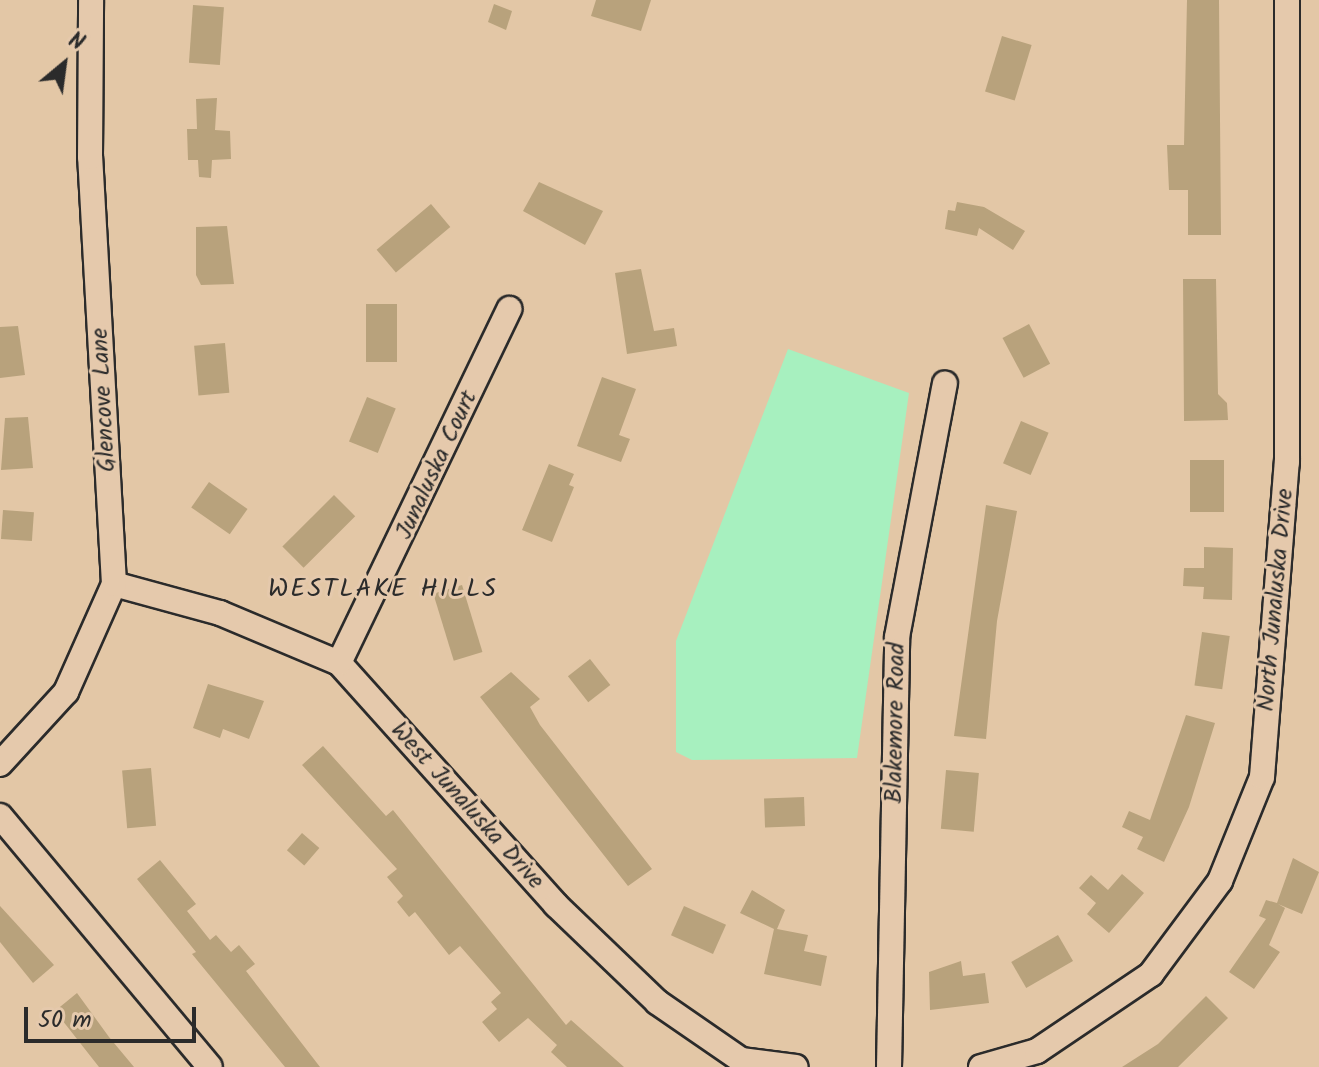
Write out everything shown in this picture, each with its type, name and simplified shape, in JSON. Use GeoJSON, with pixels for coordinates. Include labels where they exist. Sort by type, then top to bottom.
{"type":"FeatureCollection","features":[{"type":"Feature","properties":{"kind":"street","name":"Glencove Lane"},"geometry":{"type":"LineString","coordinates":[[0,764],[66,692],[114,584],[90,157],[91,0]]}},
{"type":"Feature","properties":{"kind":"street","name":"North Junaluska Drive"},"geometry":{"type":"LineString","coordinates":[[981,1067],[1037,1051],[1151,974],[1220,881],[1262,777],[1287,462],[1287,0]]}},
{"type":"Feature","properties":{"kind":"street","name":"Junaluska Court"},"geometry":{"type":"LineString","coordinates":[[339,663],[509,309]]}},
{"type":"Feature","properties":{"kind":"street","name":"Blakemore Road"},"geometry":{"type":"LineString","coordinates":[[889,1067],[897,637],[945,383]]}},
{"type":"Feature","properties":{"kind":"street","name":"West Junaluska Drive"},"geometry":{"type":"LineString","coordinates":[[114,584],[220,613],[339,663],[556,905],[657,1002],[741,1060],[796,1067]]}},
{"type":"Feature","properties":{"kind":"street"},"geometry":{"type":"LineString","coordinates":[[0,816],[210,1067]]}},
{"type":"Feature","properties":{"kind":"green space"},"geometry":{"type":"Polygon","coordinates":[[[788,349],[909,393],[857,758],[692,760],[676,752],[676,641],[788,349]]]}},
{"type":"Feature","properties":{"kind":"building"},"geometry":{"type":"Polygon","coordinates":[[[596,0],[651,0],[641,31],[591,16],[596,0]]]}},
{"type":"Feature","properties":{"kind":"building"},"geometry":{"type":"Polygon","coordinates":[[[1187,0],[1219,0],[1221,235],[1188,235],[1188,190],[1169,190],[1167,145],[1184,145],[1187,0]]]}},
{"type":"Feature","properties":{"kind":"building"},"geometry":{"type":"Polygon","coordinates":[[[494,4],[512,11],[506,30],[488,22],[494,4]]]}},
{"type":"Feature","properties":{"kind":"building"},"geometry":{"type":"Polygon","coordinates":[[[193,5],[224,7],[220,65],[189,63],[193,5]]]}},
{"type":"Feature","properties":{"kind":"building"},"geometry":{"type":"Polygon","coordinates":[[[1002,36],[1032,45],[1015,101],[985,91],[1002,36]]]}},
{"type":"Feature","properties":{"kind":"building"},"geometry":{"type":"Polygon","coordinates":[[[217,98],[215,130],[230,131],[231,159],[212,160],[211,178],[199,177],[198,160],[188,160],[187,129],[197,129],[196,99],[217,98]]]}},
{"type":"Feature","properties":{"kind":"building"},"geometry":{"type":"Polygon","coordinates":[[[539,182],[603,211],[585,245],[523,211],[539,182]]]}},
{"type":"Feature","properties":{"kind":"building"},"geometry":{"type":"Polygon","coordinates":[[[957,202],[984,207],[1025,231],[1013,250],[979,228],[977,236],[945,229],[948,210],[955,211],[957,202]]]}},
{"type":"Feature","properties":{"kind":"building"},"geometry":{"type":"Polygon","coordinates":[[[431,204],[450,227],[396,273],[377,250],[431,204]]]}},
{"type":"Feature","properties":{"kind":"building"},"geometry":{"type":"Polygon","coordinates":[[[227,226],[234,284],[201,285],[196,275],[196,227],[227,226]]]}},
{"type":"Feature","properties":{"kind":"building"},"geometry":{"type":"Polygon","coordinates":[[[641,269],[654,331],[674,328],[677,346],[627,354],[615,273],[641,269]]]}},
{"type":"Feature","properties":{"kind":"building"},"geometry":{"type":"Polygon","coordinates":[[[1183,279],[1216,279],[1218,394],[1227,403],[1228,420],[1184,421],[1183,279]]]}},
{"type":"Feature","properties":{"kind":"building"},"geometry":{"type":"Polygon","coordinates":[[[366,304],[397,304],[397,362],[366,362],[366,304]]]}},
{"type":"Feature","properties":{"kind":"building"},"geometry":{"type":"Polygon","coordinates":[[[1029,324],[1050,364],[1024,378],[1003,338],[1029,324]]]}},
{"type":"Feature","properties":{"kind":"building"},"geometry":{"type":"Polygon","coordinates":[[[18,326],[25,375],[0,378],[0,327],[18,326]]]}},
{"type":"Feature","properties":{"kind":"building"},"geometry":{"type":"Polygon","coordinates":[[[225,343],[229,393],[198,396],[194,346],[225,343]]]}},
{"type":"Feature","properties":{"kind":"building"},"geometry":{"type":"Polygon","coordinates":[[[602,377],[636,389],[619,435],[630,439],[621,462],[577,446],[602,377]]]}},
{"type":"Feature","properties":{"kind":"building"},"geometry":{"type":"Polygon","coordinates":[[[367,397],[396,409],[378,453],[349,442],[367,397]]]}},
{"type":"Feature","properties":{"kind":"building"},"geometry":{"type":"Polygon","coordinates":[[[28,417],[33,468],[1,470],[5,418],[28,417]]]}},
{"type":"Feature","properties":{"kind":"building"},"geometry":{"type":"Polygon","coordinates":[[[1021,421],[1049,433],[1031,475],[1003,463],[1021,421]]]}},
{"type":"Feature","properties":{"kind":"building"},"geometry":{"type":"Polygon","coordinates":[[[1190,460],[1224,460],[1224,512],[1190,512],[1190,460]]]}},
{"type":"Feature","properties":{"kind":"building"},"geometry":{"type":"Polygon","coordinates":[[[549,464],[574,474],[569,485],[574,487],[552,542],[522,530],[549,464]]]}},
{"type":"Feature","properties":{"kind":"building"},"geometry":{"type":"Polygon","coordinates":[[[209,482],[248,509],[230,534],[191,507],[209,482]]]}},
{"type":"Feature","properties":{"kind":"building"},"geometry":{"type":"Polygon","coordinates":[[[334,495],[355,516],[304,568],[282,547],[334,495]]]}},
{"type":"Feature","properties":{"kind":"building"},"geometry":{"type":"Polygon","coordinates":[[[986,505],[1017,511],[997,621],[986,739],[954,736],[986,505]]]}},
{"type":"Feature","properties":{"kind":"building"},"geometry":{"type":"Polygon","coordinates":[[[3,510],[34,512],[32,541],[1,539],[3,510]]]}},
{"type":"Feature","properties":{"kind":"building"},"geometry":{"type":"Polygon","coordinates":[[[1204,547],[1233,548],[1232,600],[1203,599],[1204,587],[1183,586],[1184,568],[1204,568],[1204,547]]]}},
{"type":"Feature","properties":{"kind":"building"},"geometry":{"type":"Polygon","coordinates":[[[462,585],[482,652],[454,661],[433,594],[462,585]]]}},
{"type":"Feature","properties":{"kind":"building"},"geometry":{"type":"Polygon","coordinates":[[[1202,632],[1230,636],[1222,689],[1194,685],[1202,632]]]}},
{"type":"Feature","properties":{"kind":"building"},"geometry":{"type":"Polygon","coordinates":[[[590,659],[610,685],[588,702],[568,676],[590,659]]]}},
{"type":"Feature","properties":{"kind":"building"},"geometry":{"type":"Polygon","coordinates":[[[511,672],[540,699],[530,707],[540,725],[652,869],[628,886],[480,697],[511,672]]]}},
{"type":"Feature","properties":{"kind":"building"},"geometry":{"type":"Polygon","coordinates":[[[208,684],[264,701],[249,739],[223,729],[220,738],[193,728],[208,684]]]}},
{"type":"Feature","properties":{"kind":"building"},"geometry":{"type":"Polygon","coordinates":[[[1186,715],[1215,723],[1189,807],[1164,862],[1137,849],[1143,837],[1122,827],[1129,811],[1150,820],[1186,715]]]}},
{"type":"Feature","properties":{"kind":"building"},"geometry":{"type":"Polygon","coordinates":[[[323,746],[386,816],[393,810],[566,1025],[571,1020],[624,1067],[567,1067],[551,1052],[557,1045],[528,1018],[499,1042],[482,1022],[497,1009],[491,1002],[501,993],[460,946],[449,955],[415,912],[409,917],[397,902],[403,896],[387,877],[397,869],[302,765],[323,746]]]}},
{"type":"Feature","properties":{"kind":"building"},"geometry":{"type":"Polygon","coordinates":[[[151,768],[156,826],[127,828],[122,771],[151,768]]]}},
{"type":"Feature","properties":{"kind":"building"},"geometry":{"type":"Polygon","coordinates":[[[946,770],[979,773],[974,832],[941,829],[946,770]]]}},
{"type":"Feature","properties":{"kind":"building"},"geometry":{"type":"Polygon","coordinates":[[[804,797],[805,826],[765,827],[764,798],[804,797]]]}},
{"type":"Feature","properties":{"kind":"building"},"geometry":{"type":"Polygon","coordinates":[[[302,833],[319,848],[304,865],[287,850],[302,833]]]}},
{"type":"Feature","properties":{"kind":"building"},"geometry":{"type":"Polygon","coordinates":[[[1293,858],[1319,872],[1302,914],[1278,904],[1285,908],[1269,945],[1280,952],[1254,989],[1229,972],[1266,919],[1259,916],[1266,900],[1277,903],[1293,858]]]}},
{"type":"Feature","properties":{"kind":"building"},"geometry":{"type":"Polygon","coordinates":[[[160,860],[196,904],[187,911],[210,940],[216,935],[231,952],[239,945],[255,964],[246,971],[320,1067],[285,1067],[192,954],[196,952],[137,879],[160,860]]]}},
{"type":"Feature","properties":{"kind":"building"},"geometry":{"type":"Polygon","coordinates":[[[1122,874],[1144,893],[1109,933],[1087,914],[1096,903],[1079,888],[1091,875],[1108,890],[1122,874]]]}},
{"type":"Feature","properties":{"kind":"building"},"geometry":{"type":"Polygon","coordinates":[[[752,890],[785,910],[777,929],[808,935],[804,951],[827,956],[821,986],[764,974],[774,929],[740,913],[752,890]]]}},
{"type":"Feature","properties":{"kind":"building"},"geometry":{"type":"Polygon","coordinates":[[[0,906],[54,965],[33,983],[0,942],[0,906]]]}},
{"type":"Feature","properties":{"kind":"building"},"geometry":{"type":"Polygon","coordinates":[[[684,906],[726,925],[713,954],[671,935],[684,906]]]}},
{"type":"Feature","properties":{"kind":"building"},"geometry":{"type":"Polygon","coordinates":[[[1058,935],[1073,961],[1026,988],[1011,962],[1058,935]]]}},
{"type":"Feature","properties":{"kind":"building"},"geometry":{"type":"Polygon","coordinates":[[[961,961],[963,976],[985,973],[989,1003],[930,1010],[929,972],[961,961]]]}},
{"type":"Feature","properties":{"kind":"building"},"geometry":{"type":"Polygon","coordinates":[[[77,993],[134,1067],[99,1067],[55,1011],[77,993]]]}},
{"type":"Feature","properties":{"kind":"building"},"geometry":{"type":"Polygon","coordinates":[[[1206,996],[1228,1018],[1178,1067],[1122,1067],[1158,1044],[1206,996]]]}},
{"type":"Feature","properties":{"kind":"district","name":"WESTLAKE HILLS"},"geometry":{"type":"Point","coordinates":[383,590]}}]}
